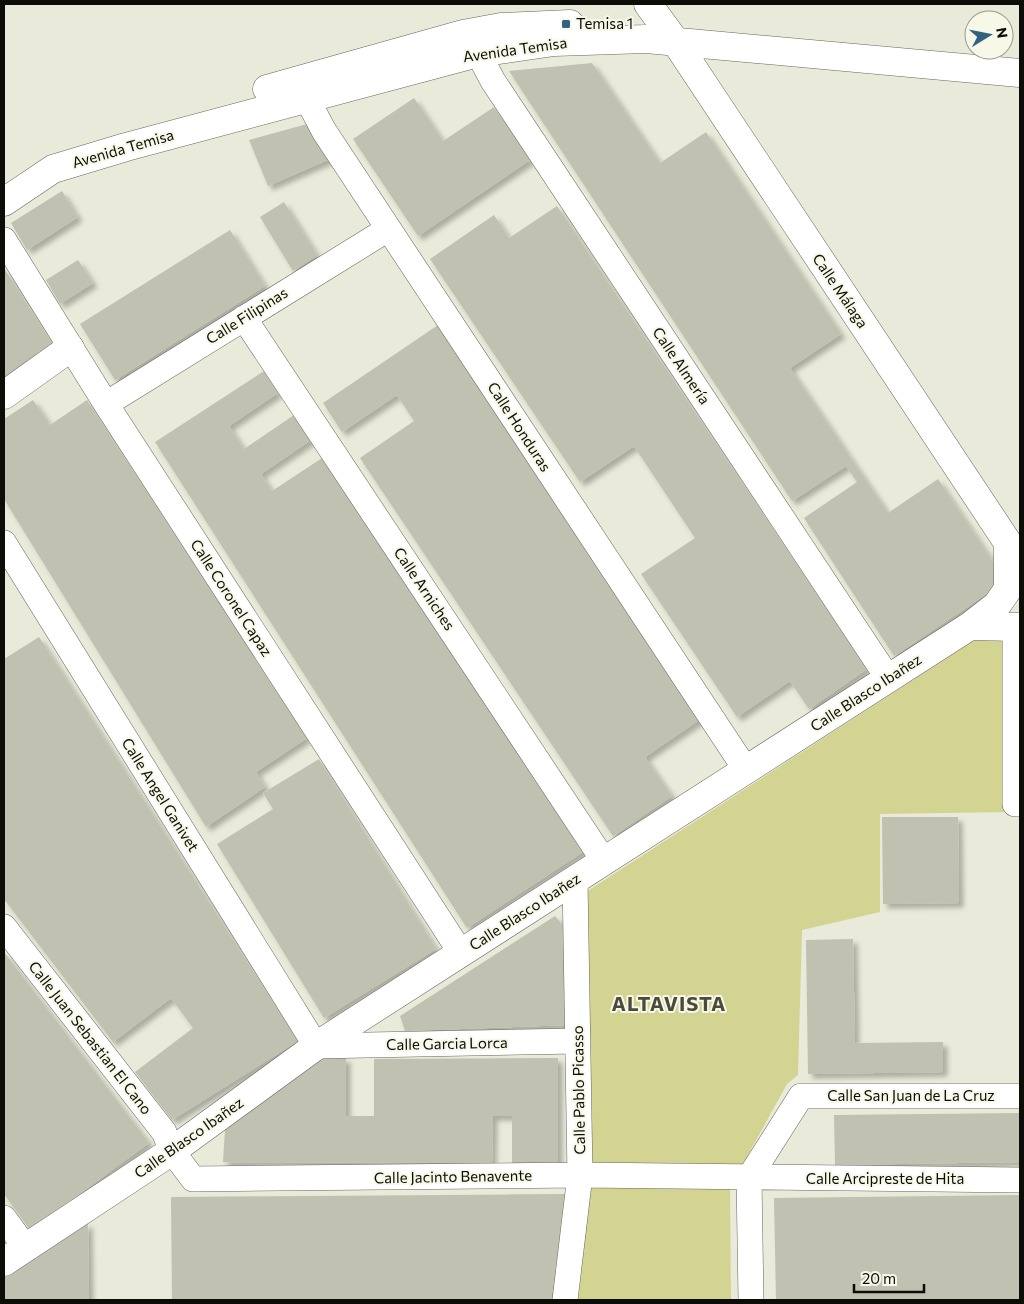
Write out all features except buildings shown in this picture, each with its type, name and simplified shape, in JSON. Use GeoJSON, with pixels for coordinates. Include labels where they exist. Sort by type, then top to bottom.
{"type":"FeatureCollection","features":[{"type":"Feature","properties":{"kind":"street","name":"Avenida Temisa"},"geometry":{"type":"LineString","coordinates":[[4,202],[53,169],[126,147],[463,34],[501,27],[630,21],[661,22],[1020,73]]}},
{"type":"Feature","properties":{"kind":"street","name":"Avenida Temisa"},"geometry":{"type":"LineString","coordinates":[[4,179],[49,151],[302,89],[478,53],[554,42],[646,39],[661,22]]}},
{"type":"Feature","properties":{"kind":"street","name":"Calle Málaga"},"geometry":{"type":"LineString","coordinates":[[661,22],[1014,552]]}},
{"type":"Feature","properties":{"kind":"street","name":"Calle Almería"},"geometry":{"type":"LineString","coordinates":[[478,53],[493,82],[888,678]]}},
{"type":"Feature","properties":{"kind":"street","name":"Calle Honduras"},"geometry":{"type":"LineString","coordinates":[[302,89],[324,130],[388,229],[746,770]]}},
{"type":"Feature","properties":{"kind":"street","name":"Calle Filipinas"},"geometry":{"type":"LineString","coordinates":[[106,404],[388,229]]}},
{"type":"Feature","properties":{"kind":"street","name":"Calle Coronel Capaz"},"geometry":{"type":"LineString","coordinates":[[4,240],[70,348],[461,953]]}},
{"type":"Feature","properties":{"kind":"street","name":"Calle Arniches"},"geometry":{"type":"LineString","coordinates":[[244,318],[604,861]]}},
{"type":"Feature","properties":{"kind":"street"},"geometry":{"type":"LineString","coordinates":[[4,395],[70,348]]}},
{"type":"Feature","properties":{"kind":"street","name":"Calle Angel Ganivet"},"geometry":{"type":"LineString","coordinates":[[4,543],[316,1046]]}},
{"type":"Feature","properties":{"kind":"street","name":"Calle Blasco Ibañez"},"geometry":{"type":"LineString","coordinates":[[14,1255],[172,1151],[316,1046],[970,626],[997,605],[1008,589],[1014,552]]}},
{"type":"Feature","properties":{"kind":"street"},"geometry":{"type":"LineString","coordinates":[[970,626],[1018,627],[1018,804]]}},
{"type":"Feature","properties":{"kind":"street","name":"Calle Pablo Picasso"},"geometry":{"type":"LineString","coordinates":[[565,1300],[580,1175],[574,880]]}},
{"type":"Feature","properties":{"kind":"street","name":"Calle Juan Sebastian El Cano"},"geometry":{"type":"LineString","coordinates":[[4,927],[164,1132],[172,1151]]}},
{"type":"Feature","properties":{"kind":"street","name":"Calle Garcia Lorca"},"geometry":{"type":"LineString","coordinates":[[316,1046],[578,1041]]}},
{"type":"Feature","properties":{"kind":"street","name":"Calle San Juan de La Cruz"},"geometry":{"type":"LineString","coordinates":[[749,1178],[801,1096],[1020,1096]]}},
{"type":"Feature","properties":{"kind":"street","name":"Calle Jacinto Benavente"},"geometry":{"type":"LineString","coordinates":[[172,1151],[193,1179],[580,1175],[749,1178]]}},
{"type":"Feature","properties":{"kind":"street"},"geometry":{"type":"LineString","coordinates":[[749,1178],[751,1300]]}},
{"type":"Feature","properties":{"kind":"street","name":"Calle Arcipreste de Hita"},"geometry":{"type":"LineString","coordinates":[[749,1178],[1020,1180]]}},
{"type":"Feature","properties":{"kind":"street"},"geometry":{"type":"LineString","coordinates":[[4,1218],[14,1255]]}},
{"type":"Feature","properties":{"kind":"green space"},"geometry":{"type":"Polygon","coordinates":[[[981,636],[1007,636],[1007,812],[880,814],[880,912],[802,930],[798,1075],[787,1084],[743,1164],[588,1165],[586,892],[981,636]]]}},
{"type":"Feature","properties":{"kind":"green space"},"geometry":{"type":"Polygon","coordinates":[[[588,1187],[730,1187],[731,1300],[572,1300],[588,1187]]]}},
{"type":"Feature","properties":{"kind":"place","name":"Temisa 1"},"geometry":{"type":"Point","coordinates":[566,24]}},
{"type":"Feature","properties":{"kind":"district","name":"ALTAVISTA"},"geometry":{"type":"Point","coordinates":[669,1004]}}]}
